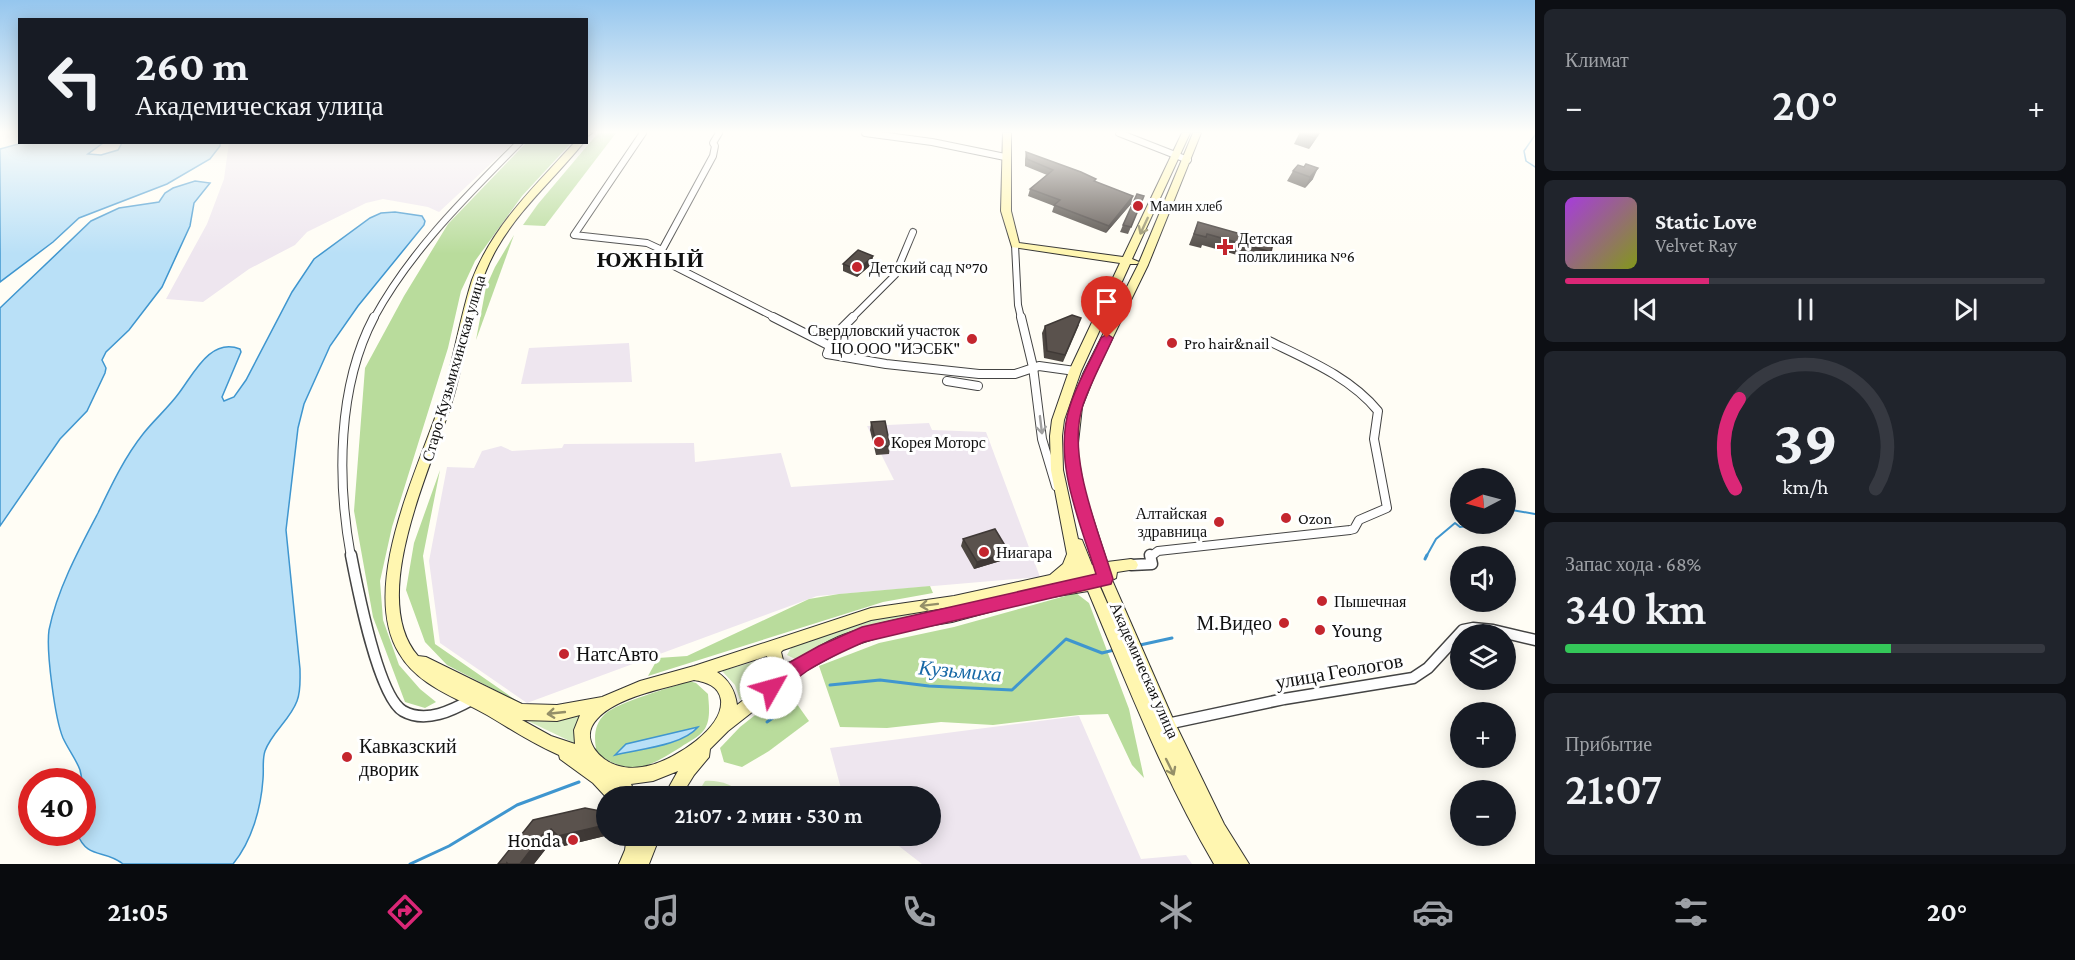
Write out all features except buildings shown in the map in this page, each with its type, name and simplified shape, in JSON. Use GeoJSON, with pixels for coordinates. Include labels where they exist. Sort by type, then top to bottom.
{"type":"FeatureCollection","features":[{"type":"Feature","properties":{"kind":"main road","name":"Старо-Кузьмихинская улица"},"geometry":{"type":"LineString","coordinates":[[553,173],[505,229],[479,273],[448,394],[408,514],[394,568],[393,620],[401,645],[431,678],[479,700],[555,746],[599,777],[607,786]]}},
{"type":"Feature","properties":{"kind":"main road"},"geometry":{"type":"LineString","coordinates":[[1005,173],[1006,211],[1016,245],[1143,265]]}},
{"type":"Feature","properties":{"kind":"main road"},"geometry":{"type":"LineString","coordinates":[[1052,581],[1069,568],[1074,554],[1059,480],[1056,440],[1058,420],[1075,371],[1169,173]]}},
{"type":"Feature","properties":{"kind":"main road"},"geometry":{"type":"LineString","coordinates":[[1097,576],[1073,467],[1072,425],[1076,407],[1089,374],[1143,265],[1182,173]]}},
{"type":"Feature","properties":{"kind":"main road"},"geometry":{"type":"LineString","coordinates":[[1135,245],[1149,250]]}},
{"type":"Feature","properties":{"kind":"main road"},"geometry":{"type":"LineString","coordinates":[[1066,509],[1128,648],[1168,762],[1194,814],[1224,864]]}},
{"type":"Feature","properties":{"kind":"main road"},"geometry":{"type":"LineString","coordinates":[[606,769],[625,776],[643,776],[659,772],[688,756],[798,667],[835,645],[871,632],[1131,566]]}},
{"type":"Feature","properties":{"kind":"main road","name":"Старо-Кузьмихинская улица"},"geometry":{"type":"LineString","coordinates":[[479,700],[532,714],[571,711],[871,614],[954,602],[1052,581],[1097,576]]}},
{"type":"Feature","properties":{"kind":"main road"},"geometry":{"type":"LineString","coordinates":[[780,643],[773,650],[776,664],[786,670],[798,667]]}},
{"type":"Feature","properties":{"kind":"main road","name":"Академическая улица"},"geometry":{"type":"LineString","coordinates":[[1128,648],[1218,830],[1240,864]]}},
{"type":"Feature","properties":{"kind":"main road"},"geometry":{"type":"LineString","coordinates":[[678,786],[688,769],[721,727],[728,710],[727,691],[715,678],[694,673]]}},
{"type":"Feature","properties":{"kind":"main road"},"geometry":{"type":"LineString","coordinates":[[613,699],[594,710],[584,723],[581,741],[589,756],[623,786]]}},
{"type":"Feature","properties":{"kind":"main road","name":"Старо-Кузьмихинская улица"},"geometry":{"type":"LineString","coordinates":[[555,746],[589,756]]}},
{"type":"Feature","properties":{"kind":"main road"},"geometry":{"type":"LineString","coordinates":[[628,864],[629,846]]}},
{"type":"Feature","properties":{"kind":"main road"},"geometry":{"type":"LineString","coordinates":[[628,864],[635,846]]}},
{"type":"Feature","properties":{"kind":"main road"},"geometry":{"type":"LineString","coordinates":[[640,864],[648,846]]}},
{"type":"Feature","properties":{"kind":"street"},"geometry":{"type":"LineString","coordinates":[[479,700],[440,716],[410,714],[400,710],[393,702],[383,681],[371,644],[346,527],[342,463],[346,412],[362,348],[375,318],[389,292],[415,255],[450,213],[489,173]]}},
{"type":"Feature","properties":{"kind":"street"},"geometry":{"type":"LineString","coordinates":[[616,173],[574,235],[647,243],[662,250]]}},
{"type":"Feature","properties":{"kind":"street"},"geometry":{"type":"LineString","coordinates":[[704,173],[662,250],[664,261],[671,267],[830,346]]}},
{"type":"Feature","properties":{"kind":"street"},"geometry":{"type":"LineString","coordinates":[[913,232],[895,275],[834,336],[827,354],[939,370],[1000,375],[1015,374],[1033,367],[1075,371]]}},
{"type":"Feature","properties":{"kind":"street"},"geometry":{"type":"LineString","coordinates":[[1016,245],[1018,305],[1033,367],[1042,439],[1051,474],[1066,509]]}},
{"type":"Feature","properties":{"kind":"street"},"geometry":{"type":"LineString","coordinates":[[1131,566],[1152,564],[1150,555],[1158,551],[1350,530],[1359,520],[1387,508],[1374,438],[1378,411],[1369,398],[1353,386],[1269,341]]}},
{"type":"Feature","properties":{"kind":"street"},"geometry":{"type":"LineString","coordinates":[[947,381],[978,386]]}},
{"type":"Feature","properties":{"kind":"street","name":"улица Геологов"},"geometry":{"type":"LineString","coordinates":[[1167,724],[1284,699],[1413,678],[1428,668],[1463,630],[1473,628],[1493,630],[1535,640]]}},
{"type":"Feature","properties":{"kind":"shaded area"},"geometry":{"type":"Polygon","coordinates":[[[225,173],[480,173],[439,212],[428,207],[383,199],[366,203],[307,232],[295,245],[249,269],[203,302],[166,299],[207,224],[225,173]]]}},
{"type":"Feature","properties":{"kind":"shaded area"},"geometry":{"type":"Polygon","coordinates":[[[629,343],[632,382],[521,384],[529,348],[629,343]]]}},
{"type":"Feature","properties":{"kind":"shaded area"},"geometry":{"type":"Polygon","coordinates":[[[929,423],[932,430],[986,432],[1040,577],[817,596],[527,703],[440,643],[429,561],[447,467],[474,468],[482,451],[501,446],[512,451],[562,448],[564,444],[694,443],[695,462],[781,453],[791,487],[894,480],[867,426],[929,423]]]}},
{"type":"Feature","properties":{"kind":"shaded area"},"geometry":{"type":"Polygon","coordinates":[[[1079,716],[1141,859],[1186,855],[1192,864],[922,864],[899,846],[941,846],[941,786],[840,786],[830,748],[1079,716]]]}},
{"type":"Feature","properties":{"kind":"green space"},"geometry":{"type":"Polygon","coordinates":[[[497,173],[543,173],[522,196],[475,261],[461,291],[448,348],[392,527],[380,581],[383,620],[399,665],[420,689],[436,702],[425,708],[405,702],[373,617],[354,511],[365,368],[404,296],[448,224],[497,173]]]}},
{"type":"Feature","properties":{"kind":"green space"},"geometry":{"type":"Polygon","coordinates":[[[564,173],[585,173],[545,226],[523,225],[564,173]]]}},
{"type":"Feature","properties":{"kind":"green space"},"geometry":{"type":"Polygon","coordinates":[[[514,235],[476,340],[486,287],[514,235]]]}},
{"type":"Feature","properties":{"kind":"green space"},"geometry":{"type":"Polygon","coordinates":[[[440,470],[423,556],[435,644],[520,703],[447,665],[425,642],[406,590],[414,543],[440,470]]]}},
{"type":"Feature","properties":{"kind":"green space"},"geometry":{"type":"Polygon","coordinates":[[[930,586],[933,593],[883,602],[648,676],[658,658],[687,656],[809,599],[930,586]]]}},
{"type":"Feature","properties":{"kind":"green space"},"geometry":{"type":"Polygon","coordinates":[[[1076,593],[1089,603],[1129,709],[1144,778],[1132,765],[1108,714],[993,725],[941,722],[887,728],[840,727],[819,666],[879,643],[954,627],[1076,593]]]}},
{"type":"Feature","properties":{"kind":"green space"},"geometry":{"type":"Polygon","coordinates":[[[930,607],[931,612],[862,632],[795,659],[787,655],[791,648],[860,621],[930,607]]]}},
{"type":"Feature","properties":{"kind":"green space"},"geometry":{"type":"Polygon","coordinates":[[[764,659],[770,661],[772,673],[740,700],[735,685],[722,671],[764,659]]]}},
{"type":"Feature","properties":{"kind":"green space"},"geometry":{"type":"Polygon","coordinates":[[[689,681],[696,683],[708,694],[708,722],[699,735],[659,760],[640,767],[621,766],[597,754],[595,733],[598,723],[605,714],[633,700],[689,681]]]}},
{"type":"Feature","properties":{"kind":"green space"},"geometry":{"type":"Polygon","coordinates":[[[787,690],[809,721],[769,751],[742,767],[724,762],[720,748],[740,727],[787,690]]]}},
{"type":"Feature","properties":{"kind":"green space"},"geometry":{"type":"Polygon","coordinates":[[[585,713],[576,744],[528,721],[529,718],[585,713]]]}},
{"type":"Feature","properties":{"kind":"green space"},"geometry":{"type":"Polygon","coordinates":[[[705,781],[716,781],[731,786],[702,786],[705,781]]]}},
{"type":"Feature","properties":{"kind":"water"},"geometry":{"type":"Polygon","coordinates":[[[0,173],[185,173],[167,184],[79,218],[53,242],[0,282],[0,173]]]}},
{"type":"Feature","properties":{"kind":"water"},"geometry":{"type":"Polygon","coordinates":[[[195,181],[210,183],[194,203],[190,226],[162,287],[129,330],[106,352],[102,360],[106,368],[105,373],[87,411],[60,439],[0,526],[0,308],[91,221],[119,208],[159,202],[165,193],[173,188],[195,181]]]}},
{"type":"Feature","properties":{"kind":"water"},"geometry":{"type":"Polygon","coordinates":[[[395,212],[422,216],[425,221],[358,306],[330,346],[304,404],[298,428],[286,530],[300,689],[294,708],[265,751],[260,801],[250,835],[233,864],[123,864],[116,859],[91,851],[85,846],[96,846],[96,768],[79,768],[60,729],[54,701],[48,640],[53,615],[76,555],[113,482],[136,443],[204,360],[220,348],[240,349],[241,352],[222,397],[224,401],[234,397],[246,380],[292,292],[314,259],[370,218],[381,213],[395,212]]]}},
{"type":"Feature","properties":{"kind":"water"},"geometry":{"type":"Polygon","coordinates":[[[698,727],[682,739],[671,743],[615,755],[626,744],[698,727]]]}},
{"type":"Feature","properties":{"kind":"waterway","name":"Кузьмиха"},"geometry":{"type":"LineString","coordinates":[[1516,511],[1535,514]]}},
{"type":"Feature","properties":{"kind":"waterway","name":"Кузьмиха"},"geometry":{"type":"LineString","coordinates":[[1426,557],[1436,539],[1450,527]]}},
{"type":"Feature","properties":{"kind":"waterway","name":"Кузьмиха"},"geometry":{"type":"LineString","coordinates":[[1140,645],[1172,638]]}},
{"type":"Feature","properties":{"kind":"waterway","name":"Кузьмиха"},"geometry":{"type":"LineString","coordinates":[[830,685],[880,680],[929,686],[1012,690],[1066,639],[1102,653],[1114,650]]}},
{"type":"Feature","properties":{"kind":"waterway"},"geometry":{"type":"LineString","coordinates":[[767,722],[794,703]]}},
{"type":"Feature","properties":{"kind":"waterway"},"geometry":{"type":"LineString","coordinates":[[410,864],[449,846],[517,805],[579,782]]}},
{"type":"Feature","properties":{"kind":"place","name":"Мамин хлеб"},"geometry":{"type":"Point","coordinates":[1138,206]}},
{"type":"Feature","properties":{"kind":"place","name":"Детская поликлиника №6"},"geometry":{"type":"Point","coordinates":[1225,247]}},
{"type":"Feature","properties":{"kind":"place","name":"Детский сад №70"},"geometry":{"type":"Point","coordinates":[857,267]}},
{"type":"Feature","properties":{"kind":"place","name":"Свердловский участок ЦО ООО \"ИЭСБК\""},"geometry":{"type":"Point","coordinates":[972,339]}},
{"type":"Feature","properties":{"kind":"place","name":"Pro hair&nail"},"geometry":{"type":"Point","coordinates":[1172,343]}},
{"type":"Feature","properties":{"kind":"place","name":"Корея Моторс"},"geometry":{"type":"Point","coordinates":[879,442]}},
{"type":"Feature","properties":{"kind":"place","name":"Ozon"},"geometry":{"type":"Point","coordinates":[1286,518]}},
{"type":"Feature","properties":{"kind":"place","name":"Алтайская здравница"},"geometry":{"type":"Point","coordinates":[1219,522]}},
{"type":"Feature","properties":{"kind":"place","name":"Ниагара"},"geometry":{"type":"Point","coordinates":[984,552]}},
{"type":"Feature","properties":{"kind":"place","name":"Пышечная"},"geometry":{"type":"Point","coordinates":[1322,601]}},
{"type":"Feature","properties":{"kind":"place","name":"М.Видео"},"geometry":{"type":"Point","coordinates":[1284,623]}},
{"type":"Feature","properties":{"kind":"place","name":"Young"},"geometry":{"type":"Point","coordinates":[1320,630]}},
{"type":"Feature","properties":{"kind":"place","name":"НатсАвто"},"geometry":{"type":"Point","coordinates":[564,654]}},
{"type":"Feature","properties":{"kind":"place","name":"Кавказский дворик"},"geometry":{"type":"Point","coordinates":[347,757]}},
{"type":"Feature","properties":{"kind":"place","name":"Honda"},"geometry":{"type":"Point","coordinates":[573,840]}},
{"type":"Feature","properties":{"kind":"district","name":"ЮЖНЫЙ"},"geometry":{"type":"Point","coordinates":[651,259]}},
{"type":"Feature","properties":{"kind":"route"},"geometry":{"type":"LineString","coordinates":[[771,688],[798,667],[835,645],[862,635],[898,625],[952,616],[1034,594],[1092,584],[1105,579],[1079,494],[1071,452],[1072,425],[1076,407],[1107,338]]}}]}
